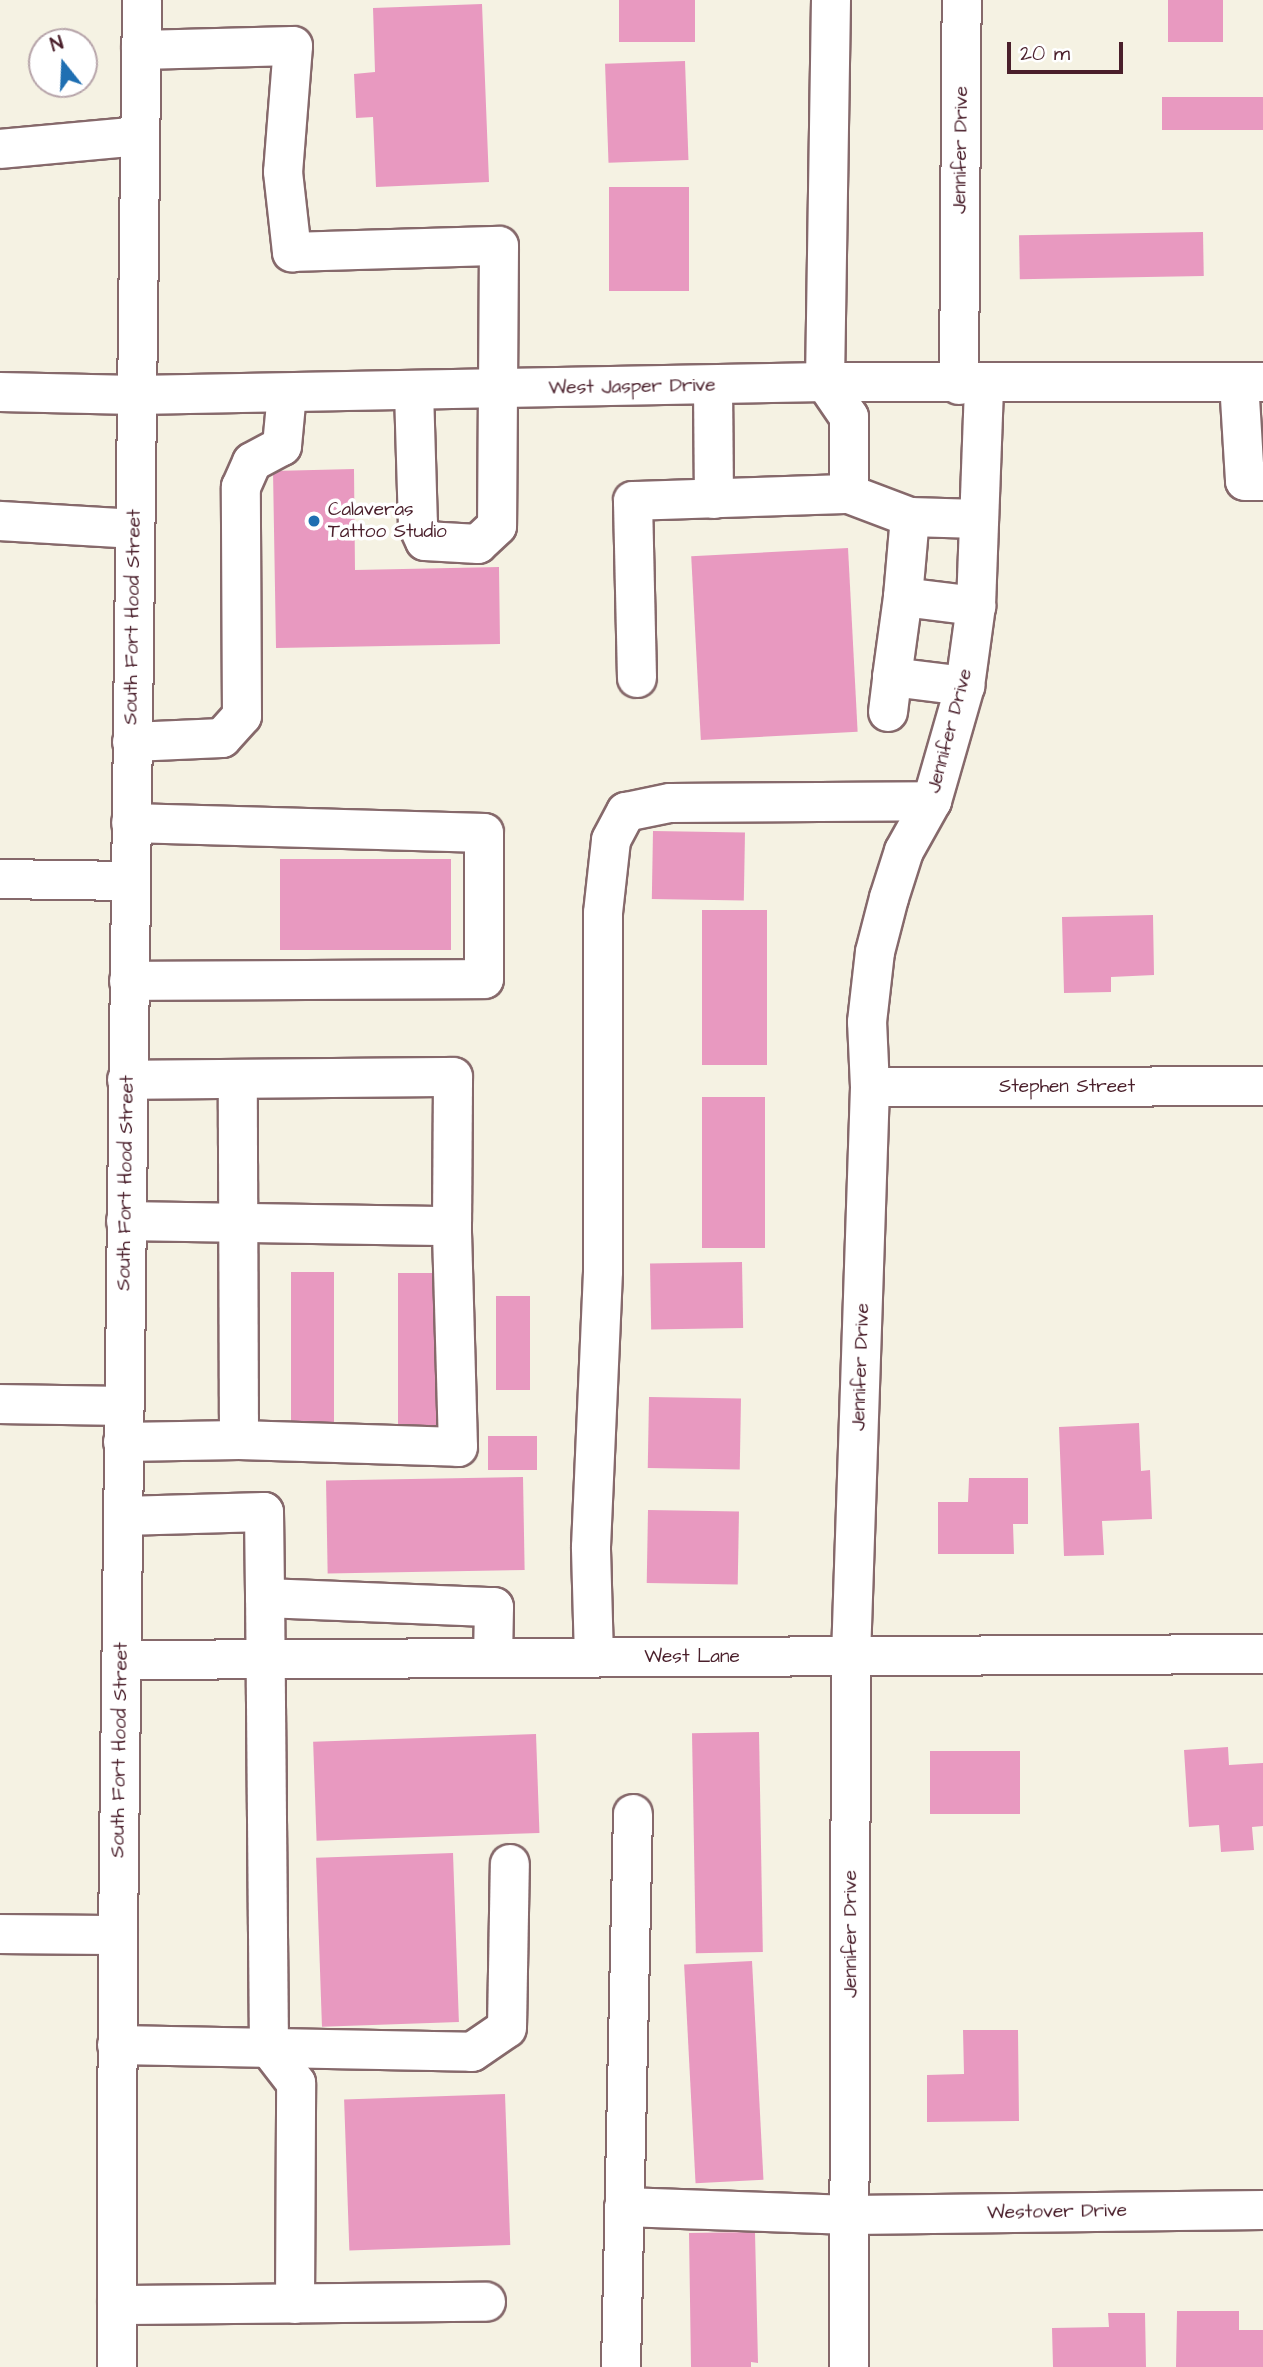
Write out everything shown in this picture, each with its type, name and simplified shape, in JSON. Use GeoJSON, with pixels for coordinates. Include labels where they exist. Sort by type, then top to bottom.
{"type":"FeatureCollection","features":[{"type":"Feature","properties":{"kind":"main road","name":"South Fort Hood Street"},"geometry":{"type":"LineString","coordinates":[[117,2367],[117,2045],[125,1221],[142,0]]}},
{"type":"Feature","properties":{"kind":"main road"},"geometry":{"type":"LineString","coordinates":[[831,0],[825,382],[849,417],[849,494]]}},
{"type":"Feature","properties":{"kind":"main road","name":"Jennifer Drive"},"geometry":{"type":"LineString","coordinates":[[849,2367],[851,1657],[870,1087],[867,1022],[875,952],[904,851],[932,801],[965,687],[976,606],[979,519],[971,385],[962,0]]}},
{"type":"Feature","properties":{"kind":"main road"},"geometry":{"type":"LineString","coordinates":[[141,50],[293,46],[283,172],[292,252],[499,246],[501,390],[497,526],[478,544],[425,541],[418,526],[414,391]]}},
{"type":"Feature","properties":{"kind":"main road"},"geometry":{"type":"LineString","coordinates":[[0,149],[139,136]]}},
{"type":"Feature","properties":{"kind":"main road","name":"West Jasper Drive"},"geometry":{"type":"LineString","coordinates":[[0,392],[136,395],[713,387],[825,382],[971,385],[1251,382]]}},
{"type":"Feature","properties":{"kind":"main road"},"geometry":{"type":"LineString","coordinates":[[1251,382],[1245,481],[1263,481]]}},
{"type":"Feature","properties":{"kind":"main road"},"geometry":{"type":"LineString","coordinates":[[713,387],[714,499]]}},
{"type":"Feature","properties":{"kind":"main road"},"geometry":{"type":"LineString","coordinates":[[132,742],[222,738],[242,716],[241,487],[252,462],[282,446],[287,393]]}},
{"type":"Feature","properties":{"kind":"main road"},"geometry":{"type":"LineString","coordinates":[[637,678],[633,501],[849,494],[910,517],[979,519]]}},
{"type":"Feature","properties":{"kind":"main road"},"geometry":{"type":"LineString","coordinates":[[910,517],[890,694],[965,687]]}},
{"type":"Feature","properties":{"kind":"main road"},"geometry":{"type":"LineString","coordinates":[[0,521],[134,529]]}},
{"type":"Feature","properties":{"kind":"main road"},"geometry":{"type":"LineString","coordinates":[[903,597],[976,606]]}},
{"type":"Feature","properties":{"kind":"main road"},"geometry":{"type":"LineString","coordinates":[[594,1657],[591,1547],[603,1270],[603,913],[611,840],[626,812],[670,803],[932,801]]}},
{"type":"Feature","properties":{"kind":"main road"},"geometry":{"type":"LineString","coordinates":[[129,981],[484,979],[484,833],[131,823]]}},
{"type":"Feature","properties":{"kind":"main road"},"geometry":{"type":"LineString","coordinates":[[0,879],[130,881]]}},
{"type":"Feature","properties":{"kind":"main road"},"geometry":{"type":"LineString","coordinates":[[0,1404],[239,1440],[458,1447],[452,1226],[453,1077],[127,1080]]}},
{"type":"Feature","properties":{"kind":"main road"},"geometry":{"type":"LineString","coordinates":[[238,1079],[239,1440]]}},
{"type":"Feature","properties":{"kind":"main road","name":"Stephen Street"},"geometry":{"type":"LineString","coordinates":[[870,1087],[1263,1086]]}},
{"type":"Feature","properties":{"kind":"main road"},"geometry":{"type":"LineString","coordinates":[[125,1221],[452,1226]]}},
{"type":"Feature","properties":{"kind":"main road"},"geometry":{"type":"LineString","coordinates":[[122,1516],[264,1512],[263,1659],[269,2048],[296,2083],[295,2304]]}},
{"type":"Feature","properties":{"kind":"main road"},"geometry":{"type":"LineString","coordinates":[[265,1598],[494,1607],[493,1657]]}},
{"type":"Feature","properties":{"kind":"main road","name":"West Lane"},"geometry":{"type":"LineString","coordinates":[[122,1660],[1263,1654]]}},
{"type":"Feature","properties":{"kind":"main road"},"geometry":{"type":"LineString","coordinates":[[621,2367],[633,1814]]}},
{"type":"Feature","properties":{"kind":"main road"},"geometry":{"type":"LineString","coordinates":[[117,2045],[472,2052],[507,2028],[510,1864]]}},
{"type":"Feature","properties":{"kind":"main road"},"geometry":{"type":"LineString","coordinates":[[0,1934],[118,1935]]}},
{"type":"Feature","properties":{"kind":"main road","name":"Westover Drive"},"geometry":{"type":"LineString","coordinates":[[624,2207],[851,2215],[1263,2210]]}},
{"type":"Feature","properties":{"kind":"main road"},"geometry":{"type":"LineString","coordinates":[[117,2305],[486,2302]]}},
{"type":"Feature","properties":{"kind":"building"},"geometry":{"type":"Polygon","coordinates":[[[619,0],[695,0],[695,42],[619,42],[619,0]]]}},
{"type":"Feature","properties":{"kind":"building"},"geometry":{"type":"Polygon","coordinates":[[[1168,0],[1223,0],[1223,42],[1168,42],[1168,0]]]}},
{"type":"Feature","properties":{"kind":"building"},"geometry":{"type":"Polygon","coordinates":[[[482,4],[489,182],[376,187],[373,117],[356,118],[354,74],[375,72],[373,8],[482,4]]]}},
{"type":"Feature","properties":{"kind":"building"},"geometry":{"type":"Polygon","coordinates":[[[685,61],[688,160],[609,163],[605,64],[685,61]]]}},
{"type":"Feature","properties":{"kind":"building"},"geometry":{"type":"Polygon","coordinates":[[[1162,97],[1263,97],[1263,130],[1162,130],[1162,97]]]}},
{"type":"Feature","properties":{"kind":"building"},"geometry":{"type":"Polygon","coordinates":[[[609,187],[689,187],[689,291],[609,291],[609,187]]]}},
{"type":"Feature","properties":{"kind":"building"},"geometry":{"type":"Polygon","coordinates":[[[1203,232],[1204,276],[1020,279],[1019,235],[1203,232]]]}},
{"type":"Feature","properties":{"kind":"building"},"geometry":{"type":"Polygon","coordinates":[[[354,469],[355,570],[499,567],[500,644],[276,648],[273,471],[354,469]]]}},
{"type":"Feature","properties":{"kind":"building"},"geometry":{"type":"Polygon","coordinates":[[[848,548],[858,732],[701,740],[691,556],[848,548]]]}},
{"type":"Feature","properties":{"kind":"building"},"geometry":{"type":"Polygon","coordinates":[[[653,831],[745,833],[744,901],[652,899],[653,831]]]}},
{"type":"Feature","properties":{"kind":"building"},"geometry":{"type":"Polygon","coordinates":[[[280,859],[451,859],[451,950],[280,950],[280,859]]]}},
{"type":"Feature","properties":{"kind":"building"},"geometry":{"type":"Polygon","coordinates":[[[702,910],[767,910],[767,1065],[702,1065],[702,910]]]}},
{"type":"Feature","properties":{"kind":"building"},"geometry":{"type":"Polygon","coordinates":[[[1153,915],[1154,975],[1111,977],[1111,992],[1064,993],[1062,917],[1153,915]]]}},
{"type":"Feature","properties":{"kind":"building"},"geometry":{"type":"Polygon","coordinates":[[[702,1097],[765,1097],[765,1248],[702,1248],[702,1097]]]}},
{"type":"Feature","properties":{"kind":"building"},"geometry":{"type":"Polygon","coordinates":[[[742,1262],[743,1328],[651,1330],[650,1264],[742,1262]]]}},
{"type":"Feature","properties":{"kind":"building"},"geometry":{"type":"Polygon","coordinates":[[[291,1272],[334,1272],[334,1429],[291,1429],[291,1272]]]}},
{"type":"Feature","properties":{"kind":"building"},"geometry":{"type":"Polygon","coordinates":[[[398,1273],[442,1273],[442,1432],[398,1432],[398,1273]]]}},
{"type":"Feature","properties":{"kind":"building"},"geometry":{"type":"Polygon","coordinates":[[[496,1296],[530,1296],[530,1390],[496,1390],[496,1296]]]}},
{"type":"Feature","properties":{"kind":"building"},"geometry":{"type":"Polygon","coordinates":[[[649,1397],[741,1399],[740,1470],[648,1468],[649,1397]]]}},
{"type":"Feature","properties":{"kind":"building"},"geometry":{"type":"Polygon","coordinates":[[[1139,1423],[1141,1471],[1150,1470],[1152,1519],[1102,1521],[1104,1555],[1064,1556],[1059,1427],[1139,1423]]]}},
{"type":"Feature","properties":{"kind":"building"},"geometry":{"type":"Polygon","coordinates":[[[488,1436],[537,1436],[537,1470],[488,1470],[488,1436]]]}},
{"type":"Feature","properties":{"kind":"building"},"geometry":{"type":"Polygon","coordinates":[[[523,1477],[525,1570],[328,1573],[326,1480],[523,1477]]]}},
{"type":"Feature","properties":{"kind":"building"},"geometry":{"type":"Polygon","coordinates":[[[969,1478],[1028,1478],[1028,1524],[1013,1524],[1014,1554],[938,1554],[938,1502],[968,1502],[969,1478]]]}},
{"type":"Feature","properties":{"kind":"building"},"geometry":{"type":"Polygon","coordinates":[[[648,1510],[739,1512],[738,1585],[647,1583],[648,1510]]]}},
{"type":"Feature","properties":{"kind":"building"},"geometry":{"type":"Polygon","coordinates":[[[759,1732],[763,1952],[696,1953],[692,1733],[759,1732]]]}},
{"type":"Feature","properties":{"kind":"building"},"geometry":{"type":"Polygon","coordinates":[[[536,1734],[539,1833],[317,1841],[313,1742],[536,1734]]]}},
{"type":"Feature","properties":{"kind":"building"},"geometry":{"type":"Polygon","coordinates":[[[1228,1747],[1229,1765],[1263,1763],[1263,1826],[1252,1827],[1254,1850],[1221,1852],[1219,1825],[1189,1827],[1184,1750],[1228,1747]]]}},
{"type":"Feature","properties":{"kind":"building"},"geometry":{"type":"Polygon","coordinates":[[[930,1751],[1020,1751],[1020,1814],[930,1814],[930,1751]]]}},
{"type":"Feature","properties":{"kind":"building"},"geometry":{"type":"Polygon","coordinates":[[[453,1853],[459,2022],[322,2027],[316,1858],[453,1853]]]}},
{"type":"Feature","properties":{"kind":"building"},"geometry":{"type":"Polygon","coordinates":[[[752,1961],[763,2180],[696,2183],[684,1965],[752,1961]]]}},
{"type":"Feature","properties":{"kind":"building"},"geometry":{"type":"Polygon","coordinates":[[[963,2030],[1018,2030],[1019,2121],[927,2122],[927,2075],[964,2074],[963,2030]]]}},
{"type":"Feature","properties":{"kind":"building"},"geometry":{"type":"Polygon","coordinates":[[[505,2094],[510,2245],[349,2251],[344,2100],[505,2094]]]}},
{"type":"Feature","properties":{"kind":"building"},"geometry":{"type":"Polygon","coordinates":[[[755,2232],[758,2363],[751,2362],[751,2367],[691,2367],[689,2233],[755,2232]]]}},
{"type":"Feature","properties":{"kind":"building"},"geometry":{"type":"Polygon","coordinates":[[[1177,2311],[1239,2311],[1239,2330],[1263,2330],[1263,2367],[1176,2367],[1177,2311]]]}},
{"type":"Feature","properties":{"kind":"building"},"geometry":{"type":"Polygon","coordinates":[[[1108,2313],[1145,2313],[1146,2367],[1053,2367],[1052,2328],[1109,2327],[1108,2313]]]}},
{"type":"Feature","properties":{"kind":"place","name":"Calaveras Tattoo Studio"},"geometry":{"type":"Point","coordinates":[314,521]}}]}
